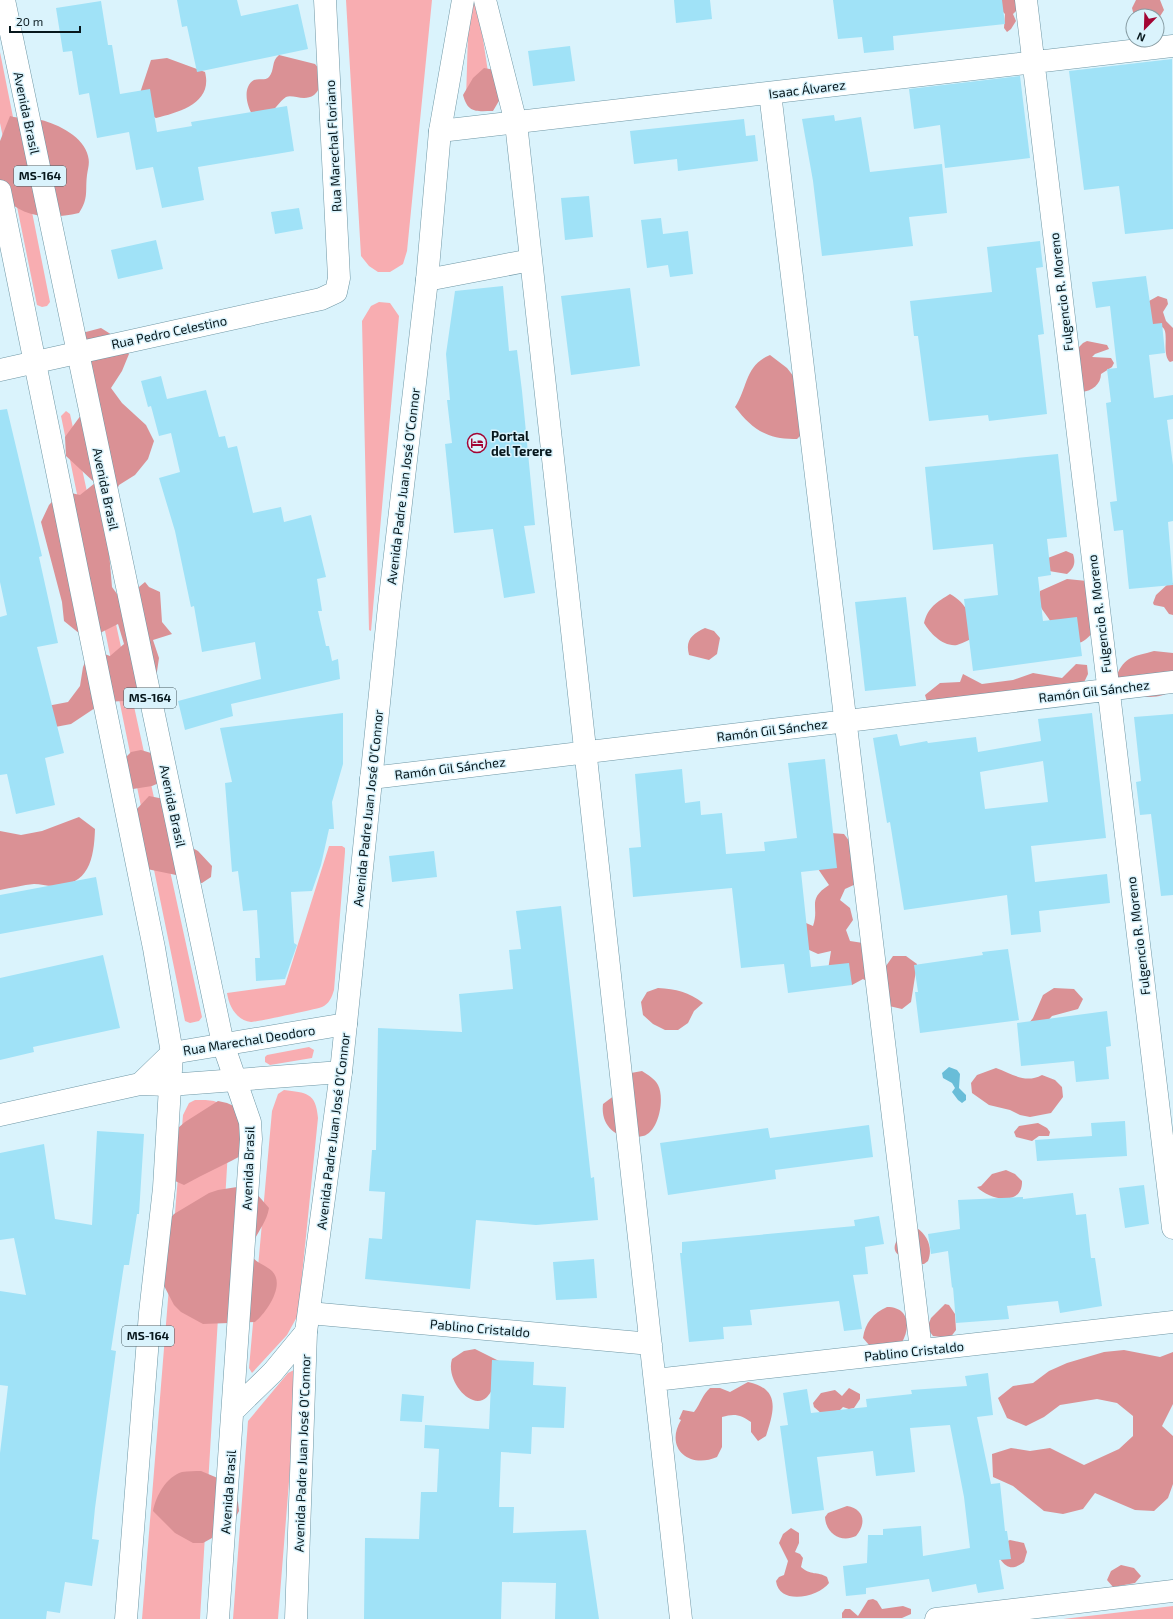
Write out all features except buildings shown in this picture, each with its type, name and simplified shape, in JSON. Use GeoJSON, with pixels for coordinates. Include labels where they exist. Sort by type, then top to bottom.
{"type":"FeatureCollection","features":[{"type":"Feature","properties":{"kind":"street","name":"Avenida Brasil"},"geometry":{"type":"LineString","coordinates":[[4,0],[223,1044],[250,1122],[251,1138],[234,1410],[218,1619]]}},
{"type":"Feature","properties":{"kind":"street","name":"Rua Marechal Floriano"},"geometry":{"type":"LineString","coordinates":[[325,0],[339,278],[336,292]]}},
{"type":"Feature","properties":{"kind":"street","name":"Avenida Padre Juan José O'Connor"},"geometry":{"type":"LineString","coordinates":[[296,1619],[308,1323],[341,1072],[389,606],[427,280],[440,132],[464,0]]}},
{"type":"Feature","properties":{"kind":"street"},"geometry":{"type":"LineString","coordinates":[[485,0],[516,123],[681,1619]]}},
{"type":"Feature","properties":{"kind":"street","name":"Fulgencio R. Moreno"},"geometry":{"type":"LineString","coordinates":[[1026,0],[1173,1228]]}},
{"type":"Feature","properties":{"kind":"street","name":"Isaac Álvarez"},"geometry":{"type":"LineString","coordinates":[[440,132],[1173,46]]}},
{"type":"Feature","properties":{"kind":"street"},"geometry":{"type":"LineString","coordinates":[[770,93],[921,1350]]}},
{"type":"Feature","properties":{"kind":"street","name":"MS-164"},"geometry":{"type":"LineString","coordinates":[[0,191],[154,948],[172,1053],[164,1188],[150,1313],[126,1619]]}},
{"type":"Feature","properties":{"kind":"street"},"geometry":{"type":"LineString","coordinates":[[427,280],[531,260]]}},
{"type":"Feature","properties":{"kind":"street","name":"Rua Pedro Celestino"},"geometry":{"type":"LineString","coordinates":[[0,370],[321,299],[336,292]]}},
{"type":"Feature","properties":{"kind":"street","name":"Ramón Gil Sánchez"},"geometry":{"type":"LineString","coordinates":[[371,778],[1173,682]]}},
{"type":"Feature","properties":{"kind":"street","name":"Rua Marechal Deodoro"},"geometry":{"type":"LineString","coordinates":[[140,1084],[172,1053],[346,1024]]}},
{"type":"Feature","properties":{"kind":"street"},"geometry":{"type":"LineString","coordinates":[[0,1115],[140,1084],[169,1085],[237,1081],[341,1072]]}},
{"type":"Feature","properties":{"kind":"street","name":"Pablino Cristaldo"},"geometry":{"type":"LineString","coordinates":[[655,1380],[1173,1322]]}},
{"type":"Feature","properties":{"kind":"street"},"geometry":{"type":"LineString","coordinates":[[234,1410],[272,1372],[308,1323]]}},
{"type":"Feature","properties":{"kind":"street","name":"Pablino Cristaldo"},"geometry":{"type":"LineString","coordinates":[[308,1323],[651,1344]]}},
{"type":"Feature","properties":{"kind":"street"},"geometry":{"type":"LineString","coordinates":[[936,1619],[1173,1591]]}},
{"type":"Feature","properties":{"kind":"shaded area"},"geometry":{"type":"Polygon","coordinates":[[[346,0],[432,0],[407,251],[403,264],[390,272],[378,272],[369,266],[361,256],[346,0]]]}},
{"type":"Feature","properties":{"kind":"shaded area"},"geometry":{"type":"Polygon","coordinates":[[[469,0],[477,0],[492,98],[466,100],[469,0]]]}},
{"type":"Feature","properties":{"kind":"shaded area"},"geometry":{"type":"Polygon","coordinates":[[[999,0],[1020,0],[1016,11],[1013,14],[1016,21],[1007,32],[1004,28],[1005,14],[1001,10],[999,0]]]}},
{"type":"Feature","properties":{"kind":"shaded area"},"geometry":{"type":"Polygon","coordinates":[[[1136,0],[1160,0],[1163,8],[1132,8],[1136,0]]]}},
{"type":"Feature","properties":{"kind":"shaded area"},"geometry":{"type":"Polygon","coordinates":[[[0,52],[50,302],[47,306],[42,307],[37,305],[0,123],[0,52]]]}},
{"type":"Feature","properties":{"kind":"shaded area"},"geometry":{"type":"Polygon","coordinates":[[[279,55],[315,64],[320,75],[319,88],[314,95],[310,97],[286,97],[269,115],[252,114],[247,102],[248,87],[254,80],[266,79],[269,77],[275,60],[279,55]]]}},
{"type":"Feature","properties":{"kind":"shaded area"},"geometry":{"type":"Polygon","coordinates":[[[167,58],[205,72],[206,83],[204,91],[199,99],[192,104],[175,113],[156,118],[152,116],[139,96],[151,60],[167,58]]]}},
{"type":"Feature","properties":{"kind":"shaded area"},"geometry":{"type":"Polygon","coordinates":[[[484,68],[495,70],[503,94],[493,111],[478,111],[470,108],[463,95],[473,78],[484,68]]]}},
{"type":"Feature","properties":{"kind":"shaded area"},"geometry":{"type":"Polygon","coordinates":[[[10,116],[37,119],[62,128],[76,137],[86,149],[89,163],[86,194],[84,203],[79,213],[57,216],[36,215],[17,208],[0,194],[0,141],[10,116]]]}},
{"type":"Feature","properties":{"kind":"shaded area"},"geometry":{"type":"Polygon","coordinates":[[[1158,296],[1167,299],[1168,304],[1163,312],[1166,321],[1173,328],[1173,361],[1170,362],[1166,354],[1164,329],[1159,326],[1149,325],[1149,301],[1158,296]]]}},
{"type":"Feature","properties":{"kind":"shaded area"},"geometry":{"type":"Polygon","coordinates":[[[379,302],[390,303],[399,316],[371,631],[369,630],[362,321],[371,306],[379,302]]]}},
{"type":"Feature","properties":{"kind":"shaded area"},"geometry":{"type":"Polygon","coordinates":[[[101,328],[117,338],[129,354],[122,371],[111,388],[122,403],[146,425],[154,441],[148,459],[135,475],[119,485],[103,520],[108,540],[112,587],[122,601],[145,582],[149,587],[160,592],[162,622],[172,634],[153,640],[159,658],[156,678],[144,693],[124,701],[104,702],[71,724],[29,732],[0,715],[68,702],[80,686],[83,667],[91,649],[110,656],[124,644],[118,624],[100,633],[80,634],[64,621],[62,602],[41,522],[49,505],[62,491],[80,495],[95,483],[66,456],[65,437],[89,404],[82,333],[101,328]]]}},
{"type":"Feature","properties":{"kind":"shaded area"},"geometry":{"type":"Polygon","coordinates":[[[1087,341],[1107,345],[1109,349],[1095,354],[1092,357],[1111,358],[1114,363],[1112,367],[1101,374],[1098,384],[1089,390],[1082,392],[1077,369],[1081,364],[1076,350],[1087,341]]]}},
{"type":"Feature","properties":{"kind":"shaded area"},"geometry":{"type":"Polygon","coordinates":[[[770,355],[787,368],[798,382],[804,432],[797,439],[777,438],[761,432],[741,415],[735,407],[751,371],[762,359],[770,355]]]}},
{"type":"Feature","properties":{"kind":"shaded area"},"geometry":{"type":"Polygon","coordinates":[[[66,411],[70,414],[202,1017],[199,1021],[190,1023],[185,1021],[61,416],[66,411]]]}},
{"type":"Feature","properties":{"kind":"shaded area"},"geometry":{"type":"Polygon","coordinates":[[[1066,551],[1073,554],[1074,565],[1071,570],[1067,574],[1049,571],[1048,558],[1066,551]]]}},
{"type":"Feature","properties":{"kind":"shaded area"},"geometry":{"type":"Polygon","coordinates":[[[1067,579],[1087,581],[1093,632],[1085,640],[1077,643],[1069,643],[1058,640],[1052,624],[1042,609],[1039,600],[1040,591],[1067,579]]]}},
{"type":"Feature","properties":{"kind":"shaded area"},"geometry":{"type":"Polygon","coordinates":[[[1169,583],[1173,583],[1173,615],[1169,614],[1164,607],[1154,605],[1153,603],[1156,595],[1169,583]]]}},
{"type":"Feature","properties":{"kind":"shaded area"},"geometry":{"type":"Polygon","coordinates":[[[950,594],[964,606],[971,617],[978,635],[957,645],[942,642],[933,635],[924,623],[928,613],[937,602],[950,594]]]}},
{"type":"Feature","properties":{"kind":"shaded area"},"geometry":{"type":"Polygon","coordinates":[[[705,628],[714,631],[720,638],[717,654],[709,660],[689,655],[688,650],[689,641],[693,635],[705,628]]]}},
{"type":"Feature","properties":{"kind":"shaded area"},"geometry":{"type":"Polygon","coordinates":[[[1154,651],[1173,653],[1173,689],[1163,695],[1153,697],[1131,695],[1116,677],[1119,670],[1123,664],[1131,658],[1154,651]]]}},
{"type":"Feature","properties":{"kind":"shaded area"},"geometry":{"type":"Polygon","coordinates":[[[1076,664],[1087,665],[1088,674],[1079,693],[928,705],[925,695],[940,683],[960,682],[963,674],[982,684],[1013,680],[1033,673],[1062,678],[1076,664]]]}},
{"type":"Feature","properties":{"kind":"shaded area"},"geometry":{"type":"Polygon","coordinates":[[[141,750],[161,756],[161,782],[152,786],[133,789],[125,758],[131,752],[141,750]]]}},
{"type":"Feature","properties":{"kind":"shaded area"},"geometry":{"type":"Polygon","coordinates":[[[149,796],[169,800],[189,846],[198,851],[212,866],[211,877],[202,883],[193,884],[183,881],[176,875],[147,869],[135,811],[149,796]]]}},
{"type":"Feature","properties":{"kind":"shaded area"},"geometry":{"type":"Polygon","coordinates":[[[79,817],[95,829],[91,860],[82,876],[65,885],[53,886],[34,884],[0,890],[0,831],[21,835],[42,831],[79,817]]]}},
{"type":"Feature","properties":{"kind":"shaded area"},"geometry":{"type":"Polygon","coordinates":[[[831,833],[844,834],[856,850],[858,883],[845,889],[840,900],[850,908],[853,920],[846,930],[850,941],[863,943],[875,966],[886,966],[893,956],[906,956],[917,964],[911,1002],[902,1009],[889,1006],[874,986],[863,979],[852,985],[836,985],[827,976],[831,951],[818,954],[807,949],[806,923],[813,926],[815,919],[816,899],[822,890],[829,885],[814,863],[831,833]]]}},
{"type":"Feature","properties":{"kind":"shaded area"},"geometry":{"type":"Polygon","coordinates":[[[329,846],[342,846],[345,848],[334,990],[331,998],[327,1004],[322,1007],[251,1022],[246,1021],[234,1012],[229,1003],[227,993],[285,985],[329,846]]]}},
{"type":"Feature","properties":{"kind":"shaded area"},"geometry":{"type":"Polygon","coordinates":[[[658,988],[682,992],[693,996],[703,1003],[694,1011],[688,1023],[678,1030],[665,1030],[653,1024],[643,1015],[641,1002],[647,992],[658,988]]]}},
{"type":"Feature","properties":{"kind":"shaded area"},"geometry":{"type":"Polygon","coordinates":[[[1054,988],[1074,989],[1083,999],[1078,1009],[1052,1016],[1035,1035],[1025,1028],[1033,1018],[1043,995],[1054,988]]]}},
{"type":"Feature","properties":{"kind":"shaded area"},"geometry":{"type":"Polygon","coordinates":[[[309,1047],[314,1050],[312,1058],[270,1065],[265,1062],[265,1057],[267,1055],[309,1047]]]}},
{"type":"Feature","properties":{"kind":"shaded area"},"geometry":{"type":"Polygon","coordinates":[[[996,1068],[1019,1077],[1030,1079],[1042,1075],[1055,1080],[1062,1087],[1063,1097],[1051,1113],[1030,1117],[989,1105],[972,1093],[971,1083],[977,1075],[996,1068]]]}},
{"type":"Feature","properties":{"kind":"shaded area"},"geometry":{"type":"Polygon","coordinates":[[[642,1071],[655,1081],[660,1091],[661,1106],[657,1122],[649,1133],[643,1136],[627,1137],[619,1135],[608,1126],[603,1113],[603,1104],[619,1092],[631,1073],[642,1071]]]}},
{"type":"Feature","properties":{"kind":"shaded area"},"geometry":{"type":"Polygon","coordinates":[[[284,1090],[308,1095],[315,1103],[318,1118],[298,1315],[287,1335],[252,1373],[249,1368],[272,1111],[278,1094],[284,1090]]]}},
{"type":"Feature","properties":{"kind":"shaded area"},"geometry":{"type":"Polygon","coordinates":[[[195,1100],[216,1102],[223,1107],[230,1117],[200,1619],[142,1619],[183,1115],[189,1103],[195,1100]]]}},
{"type":"Feature","properties":{"kind":"shaded area"},"geometry":{"type":"Polygon","coordinates":[[[218,1101],[227,1103],[245,1111],[248,1152],[184,1185],[175,1181],[171,1134],[185,1122],[218,1101]]]}},
{"type":"Feature","properties":{"kind":"shaded area"},"geometry":{"type":"Polygon","coordinates":[[[1038,1123],[1047,1128],[1050,1132],[1049,1136],[1039,1136],[1032,1141],[1016,1137],[1014,1132],[1019,1126],[1038,1123]]]}},
{"type":"Feature","properties":{"kind":"shaded area"},"geometry":{"type":"Polygon","coordinates":[[[1006,1170],[1015,1174],[1022,1181],[1021,1189],[1017,1195],[1011,1198],[997,1198],[982,1192],[977,1187],[981,1186],[992,1174],[1006,1170]]]}},
{"type":"Feature","properties":{"kind":"shaded area"},"geometry":{"type":"Polygon","coordinates":[[[237,1187],[256,1193],[269,1208],[265,1220],[254,1241],[250,1254],[255,1260],[272,1271],[276,1277],[276,1291],[269,1306],[255,1322],[203,1324],[181,1312],[174,1305],[161,1280],[168,1221],[174,1214],[209,1193],[237,1187]]]}},
{"type":"Feature","properties":{"kind":"shaded area"},"geometry":{"type":"Polygon","coordinates":[[[917,1228],[927,1239],[930,1247],[928,1261],[924,1264],[914,1263],[905,1259],[896,1253],[895,1250],[896,1243],[904,1231],[917,1228]]]}},
{"type":"Feature","properties":{"kind":"shaded area"},"geometry":{"type":"Polygon","coordinates":[[[945,1304],[949,1305],[955,1314],[956,1330],[950,1338],[933,1336],[927,1328],[931,1318],[945,1304]]]}},
{"type":"Feature","properties":{"kind":"shaded area"},"geometry":{"type":"Polygon","coordinates":[[[887,1307],[895,1308],[904,1314],[907,1325],[904,1338],[901,1344],[869,1345],[863,1338],[868,1323],[874,1315],[887,1307]]]}},
{"type":"Feature","properties":{"kind":"shaded area"},"geometry":{"type":"Polygon","coordinates":[[[475,1349],[499,1361],[496,1380],[492,1389],[487,1397],[481,1401],[467,1397],[461,1392],[452,1376],[451,1368],[452,1359],[464,1351],[475,1349]]]}},
{"type":"Feature","properties":{"kind":"shaded area"},"geometry":{"type":"Polygon","coordinates":[[[1124,1350],[1160,1357],[1173,1352],[1173,1404],[1162,1426],[1173,1436],[1173,1484],[1168,1498],[1154,1511],[1135,1510],[1095,1493],[1083,1509],[1063,1514],[1044,1511],[1013,1486],[993,1477],[992,1454],[1011,1448],[1030,1451],[1050,1448],[1084,1465],[1119,1449],[1133,1436],[1133,1416],[1117,1403],[1097,1399],[1060,1405],[1044,1417],[1026,1426],[1007,1418],[998,1398],[1013,1386],[1033,1383],[1049,1371],[1067,1363],[1104,1352],[1124,1350]]]}},
{"type":"Feature","properties":{"kind":"shaded area"},"geometry":{"type":"Polygon","coordinates":[[[294,1370],[297,1382],[278,1619],[233,1619],[248,1421],[288,1373],[294,1370]]]}},
{"type":"Feature","properties":{"kind":"shaded area"},"geometry":{"type":"Polygon","coordinates":[[[748,1382],[759,1385],[766,1390],[772,1402],[773,1410],[766,1436],[758,1441],[751,1432],[751,1422],[738,1415],[731,1415],[722,1417],[722,1447],[717,1457],[707,1460],[698,1460],[689,1458],[682,1454],[678,1448],[676,1440],[677,1430],[681,1420],[679,1419],[683,1410],[694,1412],[705,1393],[710,1388],[720,1388],[730,1392],[748,1382]]]}},
{"type":"Feature","properties":{"kind":"shaded area"},"geometry":{"type":"Polygon","coordinates":[[[849,1388],[860,1394],[860,1399],[854,1408],[849,1409],[843,1407],[840,1410],[822,1414],[814,1407],[813,1403],[821,1393],[835,1390],[842,1396],[849,1388]]]}},
{"type":"Feature","properties":{"kind":"shaded area"},"geometry":{"type":"Polygon","coordinates":[[[201,1471],[220,1479],[228,1485],[238,1502],[239,1511],[230,1528],[203,1543],[193,1543],[175,1533],[153,1511],[159,1493],[171,1478],[182,1472],[201,1471]]]}},
{"type":"Feature","properties":{"kind":"shaded area"},"geometry":{"type":"Polygon","coordinates":[[[847,1506],[857,1510],[860,1513],[862,1517],[862,1526],[856,1536],[850,1538],[840,1538],[835,1536],[828,1528],[825,1517],[828,1513],[847,1506]]]}},
{"type":"Feature","properties":{"kind":"shaded area"},"geometry":{"type":"Polygon","coordinates":[[[791,1528],[799,1533],[799,1543],[795,1552],[800,1554],[803,1558],[801,1567],[808,1572],[827,1577],[829,1583],[817,1592],[800,1597],[784,1594],[779,1589],[776,1581],[779,1577],[784,1575],[788,1561],[779,1543],[783,1534],[791,1528]]]}},
{"type":"Feature","properties":{"kind":"shaded area"},"geometry":{"type":"Polygon","coordinates":[[[1010,1540],[1024,1543],[1027,1552],[1024,1562],[1014,1567],[1008,1567],[1000,1559],[1005,1542],[1010,1540]]]}},
{"type":"Feature","properties":{"kind":"shaded area"},"geometry":{"type":"Polygon","coordinates":[[[1121,1565],[1134,1568],[1141,1576],[1135,1583],[1113,1587],[1107,1580],[1111,1571],[1121,1565]]]}},
{"type":"Feature","properties":{"kind":"shaded area"},"geometry":{"type":"Polygon","coordinates":[[[873,1599],[877,1601],[882,1609],[903,1606],[911,1609],[911,1614],[902,1618],[842,1618],[842,1613],[845,1609],[850,1609],[858,1616],[868,1600],[873,1599]]]}},
{"type":"Feature","properties":{"kind":"shaded area"},"geometry":{"type":"Polygon","coordinates":[[[1173,1606],[1173,1619],[1063,1619],[1173,1606]]]}},
{"type":"Feature","properties":{"kind":"water"},"geometry":{"type":"Polygon","coordinates":[[[949,1067],[957,1070],[960,1074],[959,1088],[966,1095],[966,1100],[962,1103],[952,1092],[955,1088],[952,1083],[943,1078],[942,1073],[949,1067]]]}},
{"type":"Feature","properties":{"kind":"place","name":"Portal del Terere"},"geometry":{"type":"Point","coordinates":[477,443]}}]}
